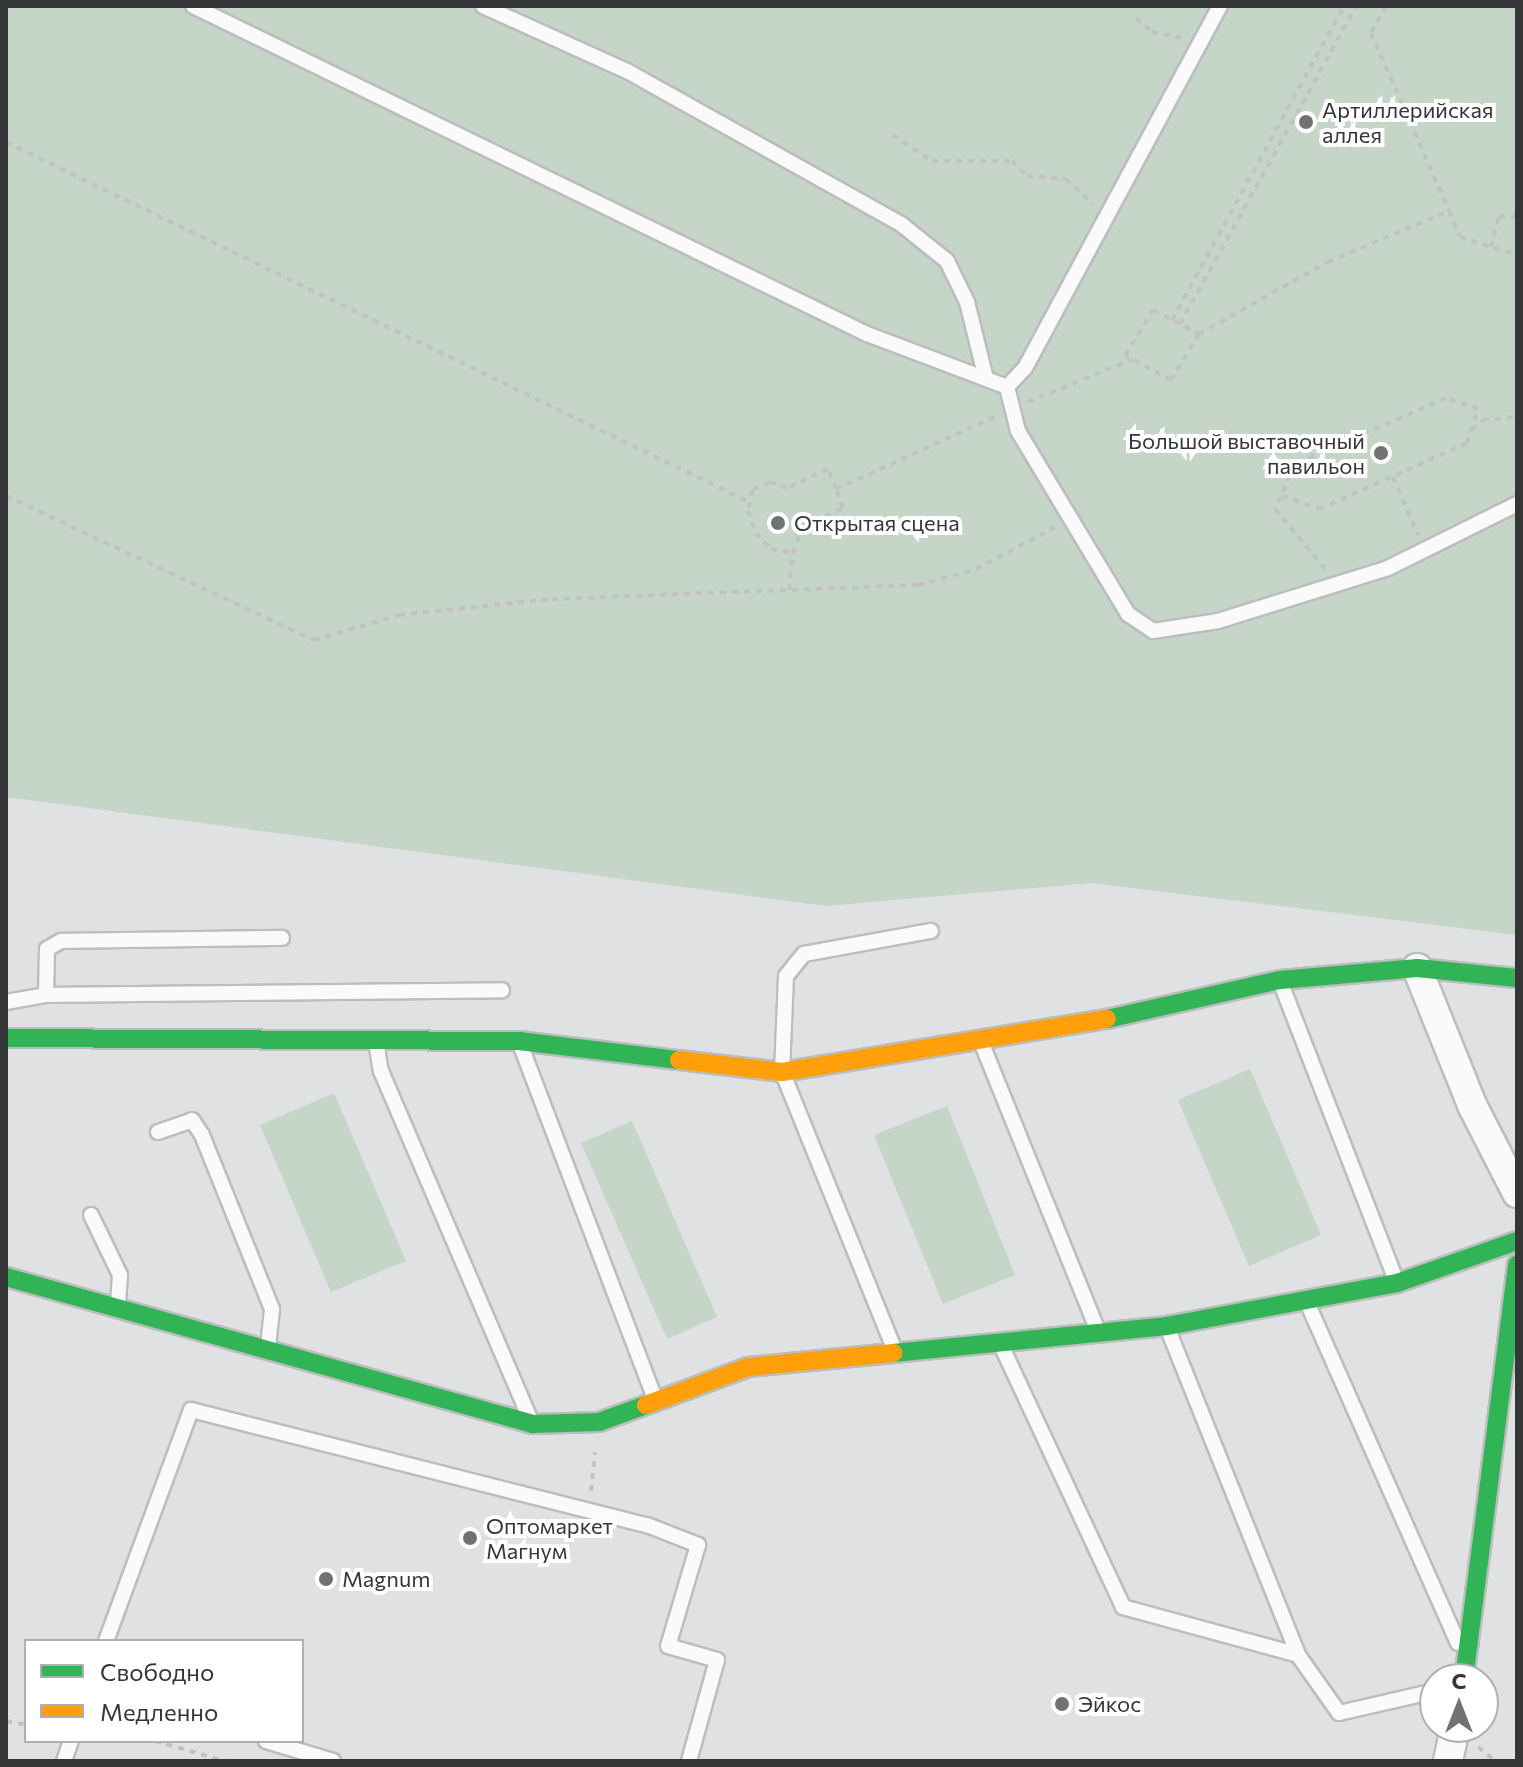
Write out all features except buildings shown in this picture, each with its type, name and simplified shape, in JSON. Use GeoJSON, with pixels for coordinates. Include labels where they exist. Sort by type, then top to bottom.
{"type":"FeatureCollection","features":[{"type":"Feature","properties":{"kind":"street"},"geometry":{"type":"LineString","coordinates":[[6,1038],[519,1041],[782,1072],[982,1043],[1280,980],[1417,968],[1517,978]]}},
{"type":"Feature","properties":{"kind":"street"},"geometry":{"type":"LineString","coordinates":[[1417,968],[1472,1105],[1517,1193]]}},
{"type":"Feature","properties":{"kind":"street"},"geometry":{"type":"LineString","coordinates":[[6,1277],[118,1305],[533,1424],[599,1422],[748,1367],[1167,1326],[1397,1283],[1517,1241]]}},
{"type":"Feature","properties":{"kind":"street"},"geometry":{"type":"LineString","coordinates":[[1466,1663],[1517,1264]]}},
{"type":"Feature","properties":{"kind":"lane"},"geometry":{"type":"LineString","coordinates":[[193,6],[867,334],[1007,387]]}},
{"type":"Feature","properties":{"kind":"lane"},"geometry":{"type":"LineString","coordinates":[[483,6],[627,71],[901,224],[947,261],[967,302],[986,379]]}},
{"type":"Feature","properties":{"kind":"lane"},"geometry":{"type":"LineString","coordinates":[[1007,387],[1025,368],[1220,6]]}},
{"type":"Feature","properties":{"kind":"lane"},"geometry":{"type":"LineString","coordinates":[[1007,387],[1010,409],[1128,614],[1153,631],[1218,621],[1332,585],[1425,552],[1517,504]]}},
{"type":"Feature","properties":{"kind":"lane"},"geometry":{"type":"LineString","coordinates":[[895,1351],[782,1072],[786,976],[804,954],[931,931]]}},
{"type":"Feature","properties":{"kind":"lane"},"geometry":{"type":"LineString","coordinates":[[46,995],[47,949],[61,941],[282,938]]}},
{"type":"Feature","properties":{"kind":"lane"},"geometry":{"type":"LineString","coordinates":[[1280,980],[1397,1283]]}},
{"type":"Feature","properties":{"kind":"lane"},"geometry":{"type":"LineString","coordinates":[[6,1002],[46,995],[502,990]]}},
{"type":"Feature","properties":{"kind":"lane"},"geometry":{"type":"LineString","coordinates":[[376,1041],[381,1071],[533,1424]]}},
{"type":"Feature","properties":{"kind":"lane"},"geometry":{"type":"LineString","coordinates":[[519,1041],[655,1399]]}},
{"type":"Feature","properties":{"kind":"lane"},"geometry":{"type":"LineString","coordinates":[[982,1043],[1099,1333]]}},
{"type":"Feature","properties":{"kind":"lane"},"geometry":{"type":"LineString","coordinates":[[158,1132],[192,1120],[202,1135],[272,1309],[268,1348]]}},
{"type":"Feature","properties":{"kind":"lane"},"geometry":{"type":"LineString","coordinates":[[91,1215],[120,1275],[118,1305]]}},
{"type":"Feature","properties":{"kind":"lane"},"geometry":{"type":"LineString","coordinates":[[1306,1300],[1462,1663]]}},
{"type":"Feature","properties":{"kind":"lane"},"geometry":{"type":"LineString","coordinates":[[1167,1326],[1298,1655],[1339,1713],[1419,1695]]}},
{"type":"Feature","properties":{"kind":"lane"},"geometry":{"type":"LineString","coordinates":[[999,1341],[1123,1607],[1298,1655]]}},
{"type":"Feature","properties":{"kind":"lane"},"geometry":{"type":"LineString","coordinates":[[107,1639],[191,1410],[589,1511],[698,1545],[668,1646],[717,1660],[689,1761]]}},
{"type":"Feature","properties":{"kind":"lane"},"geometry":{"type":"LineString","coordinates":[[273,1743],[333,1761]]}},
{"type":"Feature","properties":{"kind":"path"},"geometry":{"type":"LineString","coordinates":[[1172,320],[1344,6]]}},
{"type":"Feature","properties":{"kind":"path"},"geometry":{"type":"LineString","coordinates":[[1180,324],[1356,6]]}},
{"type":"Feature","properties":{"kind":"path"},"geometry":{"type":"LineString","coordinates":[[1386,6],[1371,33],[1460,237],[1517,255]]}},
{"type":"Feature","properties":{"kind":"path"},"geometry":{"type":"LineString","coordinates":[[1136,18],[1152,32],[1201,41]]}},
{"type":"Feature","properties":{"kind":"path"},"geometry":{"type":"LineString","coordinates":[[893,135],[932,161],[1012,161],[1027,176],[1066,179],[1107,216]]}},
{"type":"Feature","properties":{"kind":"path"},"geometry":{"type":"LineString","coordinates":[[6,142],[749,502]]}},
{"type":"Feature","properties":{"kind":"path"},"geometry":{"type":"LineString","coordinates":[[1491,247],[1499,216],[1514,218],[1517,206]]}},
{"type":"Feature","properties":{"kind":"path"},"geometry":{"type":"LineString","coordinates":[[1199,334],[1153,310],[1125,355],[1171,380],[1199,334],[1328,262],[1449,211]]}},
{"type":"Feature","properties":{"kind":"path"},"geometry":{"type":"LineString","coordinates":[[836,489],[1010,409],[1133,359]]}},
{"type":"Feature","properties":{"kind":"path"},"geometry":{"type":"LineString","coordinates":[[1282,496],[1295,464],[1446,398],[1478,409],[1467,443],[1319,509],[1282,496],[1276,498],[1277,517],[1315,548],[1332,585]]}},
{"type":"Feature","properties":{"kind":"path"},"geometry":{"type":"LineString","coordinates":[[1472,430],[1483,420],[1517,417]]}},
{"type":"Feature","properties":{"kind":"path"},"geometry":{"type":"LineString","coordinates":[[789,590],[793,553],[803,526],[843,508],[828,469],[787,488],[770,482],[752,490],[749,502],[756,533],[771,549],[793,553]]}},
{"type":"Feature","properties":{"kind":"path"},"geometry":{"type":"LineString","coordinates":[[1393,476],[1425,552]]}},
{"type":"Feature","properties":{"kind":"path"},"geometry":{"type":"LineString","coordinates":[[6,496],[314,640],[399,615],[552,599],[918,585],[989,563],[1070,517]]}},
{"type":"Feature","properties":{"kind":"path"},"geometry":{"type":"LineString","coordinates":[[589,1511],[599,1422]]}},
{"type":"Feature","properties":{"kind":"path"},"geometry":{"type":"LineString","coordinates":[[162,1743],[225,1761]]}},
{"type":"Feature","properties":{"kind":"green space"},"geometry":{"type":"Polygon","coordinates":[[[6,6],[1517,6],[1517,935],[1091,883],[826,906],[6,797],[6,6]]]}},
{"type":"Feature","properties":{"kind":"green space"},"geometry":{"type":"Polygon","coordinates":[[[1250,1069],[1321,1235],[1249,1266],[1178,1100],[1250,1069]]]}},
{"type":"Feature","properties":{"kind":"green space"},"geometry":{"type":"Polygon","coordinates":[[[334,1093],[406,1261],[331,1292],[260,1125],[334,1093]]]}},
{"type":"Feature","properties":{"kind":"green space"},"geometry":{"type":"Polygon","coordinates":[[[947,1106],[1015,1275],[943,1304],[874,1135],[947,1106]]]}},
{"type":"Feature","properties":{"kind":"green space"},"geometry":{"type":"Polygon","coordinates":[[[632,1121],[717,1317],[667,1339],[581,1143],[632,1121]]]}},
{"type":"Feature","properties":{"kind":"traffic: fast"},"geometry":{"type":"LineString","coordinates":[[1107,1019],[1280,980],[1417,968],[1517,978]]}},
{"type":"Feature","properties":{"kind":"traffic: fast"},"geometry":{"type":"LineString","coordinates":[[6,1038],[519,1041],[679,1060]]}},
{"type":"Feature","properties":{"kind":"traffic: fast"},"geometry":{"type":"LineString","coordinates":[[893,1353],[1167,1326],[1397,1283],[1517,1241]]}},
{"type":"Feature","properties":{"kind":"traffic: fast"},"geometry":{"type":"LineString","coordinates":[[1466,1663],[1517,1264]]}},
{"type":"Feature","properties":{"kind":"traffic: fast"},"geometry":{"type":"LineString","coordinates":[[6,1277],[533,1424],[599,1422],[646,1405]]}},
{"type":"Feature","properties":{"kind":"traffic: slow"},"geometry":{"type":"LineString","coordinates":[[679,1060],[782,1072],[1107,1019]]}},
{"type":"Feature","properties":{"kind":"traffic: slow"},"geometry":{"type":"LineString","coordinates":[[646,1405],[748,1367],[893,1353]]}},
{"type":"Feature","properties":{"kind":"place","name":"Артиллерийская аллея"},"geometry":{"type":"Point","coordinates":[1306,122]}},
{"type":"Feature","properties":{"kind":"place","name":"Большой выставочный павильон"},"geometry":{"type":"Point","coordinates":[1381,453]}},
{"type":"Feature","properties":{"kind":"place","name":"Открытая сцена"},"geometry":{"type":"Point","coordinates":[778,523]}},
{"type":"Feature","properties":{"kind":"place","name":"Оптомаркет Магнум"},"geometry":{"type":"Point","coordinates":[470,1538]}},
{"type":"Feature","properties":{"kind":"place","name":"Magnum"},"geometry":{"type":"Point","coordinates":[326,1579]}},
{"type":"Feature","properties":{"kind":"place","name":"Эйкос"},"geometry":{"type":"Point","coordinates":[1062,1704]}}]}
